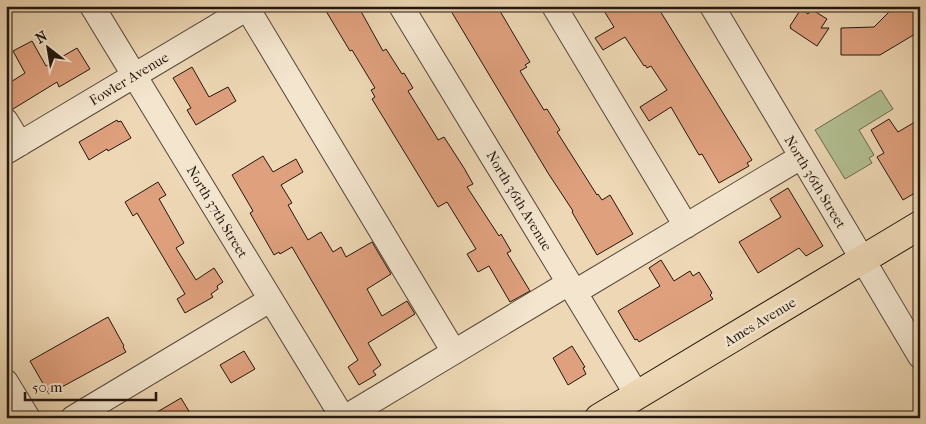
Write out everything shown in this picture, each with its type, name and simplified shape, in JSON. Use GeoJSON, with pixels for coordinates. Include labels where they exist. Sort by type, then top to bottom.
{"type":"FeatureCollection","features":[{"type":"Feature","properties":{"kind":"main road","name":"Ames Avenue"},"geometry":{"type":"LineString","coordinates":[[599,418],[920,225]]}},
{"type":"Feature","properties":{"kind":"street","name":"North 37th Street"},"geometry":{"type":"LineString","coordinates":[[92,6],[338,416]]}},
{"type":"Feature","properties":{"kind":"street","name":"North 36th Avenue"},"geometry":{"type":"LineString","coordinates":[[401,6],[637,395]]}},
{"type":"Feature","properties":{"kind":"street"},"geometry":{"type":"LineString","coordinates":[[554,6],[686,226]]}},
{"type":"Feature","properties":{"kind":"street","name":"North 36th Street"},"geometry":{"type":"LineString","coordinates":[[712,6],[920,356]]}},
{"type":"Feature","properties":{"kind":"street","name":"Fowler Avenue"},"geometry":{"type":"LineString","coordinates":[[13,148],[248,7]]}},
{"type":"Feature","properties":{"kind":"street"},"geometry":{"type":"LineString","coordinates":[[248,7],[454,352]]}},
{"type":"Feature","properties":{"kind":"street"},"geometry":{"type":"LineString","coordinates":[[6,121],[13,148]]}},
{"type":"Feature","properties":{"kind":"street"},"geometry":{"type":"LineString","coordinates":[[338,416],[686,226],[801,157]]}},
{"type":"Feature","properties":{"kind":"street"},"geometry":{"type":"LineString","coordinates":[[73,418],[270,300]]}},
{"type":"Feature","properties":{"kind":"street"},"geometry":{"type":"LineString","coordinates":[[6,382],[28,418]]}},
{"type":"Feature","properties":{"kind":"green space"},"geometry":{"type":"Polygon","coordinates":[[[881,90],[893,109],[859,130],[874,155],[869,158],[872,163],[845,179],[815,130],[881,90]]]}},
{"type":"Feature","properties":{"kind":"building"},"geometry":{"type":"Polygon","coordinates":[[[323,6],[358,6],[383,51],[386,49],[413,88],[408,91],[438,140],[444,137],[464,168],[473,184],[467,187],[499,236],[501,234],[511,251],[507,253],[530,291],[510,302],[489,266],[478,272],[467,254],[476,249],[447,202],[438,207],[372,99],[375,97],[371,90],[375,88],[323,6]]]}},
{"type":"Feature","properties":{"kind":"building"},"geometry":{"type":"Polygon","coordinates":[[[448,6],[497,6],[530,62],[525,65],[527,67],[520,71],[544,110],[547,109],[560,130],[557,132],[597,195],[602,200],[610,195],[633,234],[597,255],[573,211],[548,173],[448,6]]]}},
{"type":"Feature","properties":{"kind":"building"},"geometry":{"type":"Polygon","coordinates":[[[601,6],[657,6],[752,160],[747,163],[749,166],[719,183],[702,154],[699,155],[671,107],[649,121],[640,107],[667,90],[651,66],[647,68],[644,66],[625,37],[603,50],[595,38],[614,27],[601,6]]]}},
{"type":"Feature","properties":{"kind":"building"},"geometry":{"type":"Polygon","coordinates":[[[905,6],[920,6],[920,31],[880,55],[841,55],[841,28],[874,27],[889,12],[905,6]]]}},
{"type":"Feature","properties":{"kind":"building"},"geometry":{"type":"Polygon","coordinates":[[[801,9],[808,14],[811,9],[827,19],[821,28],[829,28],[817,46],[790,28],[801,9]]]}},
{"type":"Feature","properties":{"kind":"building"},"geometry":{"type":"Polygon","coordinates":[[[32,41],[46,66],[77,48],[90,69],[59,87],[57,82],[13,109],[6,107],[6,85],[25,73],[13,51],[32,41]]]}},
{"type":"Feature","properties":{"kind":"building"},"geometry":{"type":"Polygon","coordinates":[[[192,67],[209,97],[228,87],[236,101],[196,125],[187,110],[191,108],[173,78],[192,67]]]}},
{"type":"Feature","properties":{"kind":"building"},"geometry":{"type":"Polygon","coordinates":[[[889,119],[898,132],[920,119],[920,190],[903,200],[877,157],[884,153],[871,130],[889,119]]]}},
{"type":"Feature","properties":{"kind":"building"},"geometry":{"type":"Polygon","coordinates":[[[117,120],[118,122],[121,121],[131,138],[89,160],[79,142],[117,120]]]}},
{"type":"Feature","properties":{"kind":"building"},"geometry":{"type":"Polygon","coordinates":[[[263,156],[273,172],[296,159],[303,172],[281,185],[292,203],[288,205],[308,240],[321,232],[333,252],[341,247],[346,257],[372,242],[391,274],[367,289],[382,316],[407,301],[415,314],[368,343],[381,365],[373,371],[376,375],[359,385],[348,367],[358,360],[292,247],[280,254],[279,252],[274,255],[250,213],[253,211],[232,175],[263,156]]]}},
{"type":"Feature","properties":{"kind":"building"},"geometry":{"type":"Polygon","coordinates":[[[158,182],[166,195],[159,199],[184,243],[176,248],[196,280],[214,268],[223,282],[211,294],[213,297],[185,313],[177,299],[185,294],[137,213],[133,216],[125,202],[158,182]]]}},
{"type":"Feature","properties":{"kind":"building"},"geometry":{"type":"Polygon","coordinates":[[[788,188],[823,246],[806,256],[799,248],[758,273],[739,242],[781,217],[770,199],[788,188]]]}},
{"type":"Feature","properties":{"kind":"building"},"geometry":{"type":"Polygon","coordinates":[[[661,260],[674,281],[690,271],[693,276],[699,272],[712,293],[710,295],[713,299],[639,342],[637,339],[635,340],[618,311],[660,286],[649,268],[661,260]]]}},
{"type":"Feature","properties":{"kind":"building"},"geometry":{"type":"Polygon","coordinates":[[[108,317],[126,352],[49,394],[30,361],[108,317]]]}},
{"type":"Feature","properties":{"kind":"building"},"geometry":{"type":"Polygon","coordinates":[[[572,346],[585,367],[583,368],[586,374],[568,385],[553,358],[572,346]]]}},
{"type":"Feature","properties":{"kind":"building"},"geometry":{"type":"Polygon","coordinates":[[[244,351],[255,369],[231,383],[220,365],[244,351]]]}},
{"type":"Feature","properties":{"kind":"building"},"geometry":{"type":"Polygon","coordinates":[[[181,398],[193,418],[147,418],[181,398]]]}}]}
